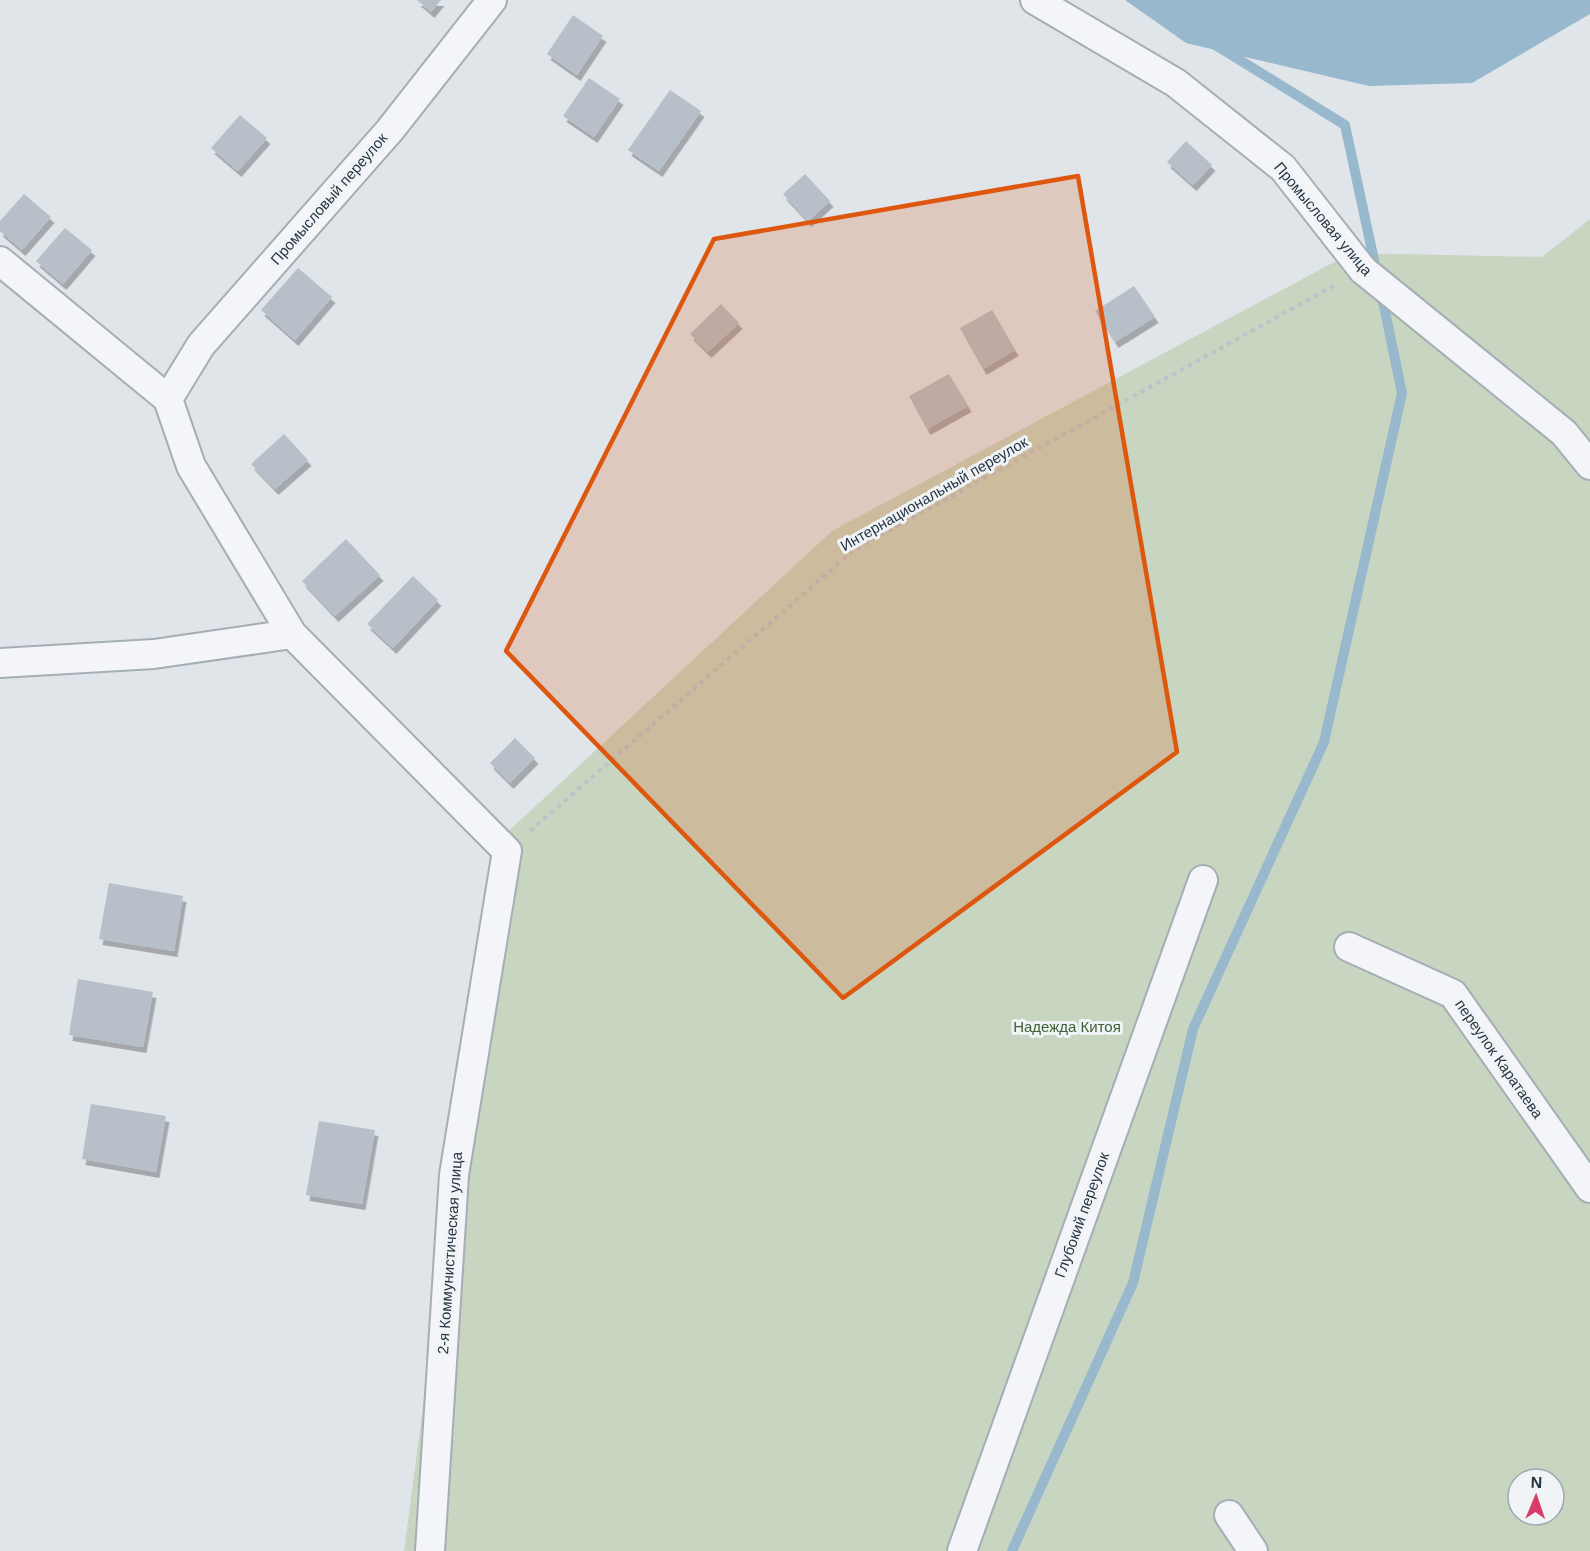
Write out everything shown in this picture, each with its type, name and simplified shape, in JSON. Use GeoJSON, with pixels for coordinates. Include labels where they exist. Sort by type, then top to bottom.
{"type":"FeatureCollection","features":[{"type":"Feature","properties":{"kind":"street","name":"Промысловый переулок"},"geometry":{"type":"LineString","coordinates":[[168,399],[201,345],[390,130],[492,0]]}},
{"type":"Feature","properties":{"kind":"street","name":"Промысловая улица"},"geometry":{"type":"LineString","coordinates":[[1035,0],[1176,83],[1283,168],[1363,270],[1564,433],[1590,465]]}},
{"type":"Feature","properties":{"kind":"street"},"geometry":{"type":"LineString","coordinates":[[0,261],[168,399],[191,466],[292,634],[507,851]]}},
{"type":"Feature","properties":{"kind":"street"},"geometry":{"type":"LineString","coordinates":[[0,663],[154,654],[292,634]]}},
{"type":"Feature","properties":{"kind":"street","name":"2-я Коммунистическая улица"},"geometry":{"type":"LineString","coordinates":[[430,1551],[454,1175],[507,851]]}},
{"type":"Feature","properties":{"kind":"street","name":"Глубокий переулок"},"geometry":{"type":"LineString","coordinates":[[962,1551],[1203,880]]}},
{"type":"Feature","properties":{"kind":"street","name":"переулок Каратаева"},"geometry":{"type":"LineString","coordinates":[[1349,947],[1453,994],[1590,1188]]}},
{"type":"Feature","properties":{"kind":"street"},"geometry":{"type":"LineString","coordinates":[[1229,1515],[1253,1551]]}},
{"type":"Feature","properties":{"kind":"path","name":"Интернациональный переулок"},"geometry":{"type":"LineString","coordinates":[[507,851],[854,550],[1363,270]]}},
{"type":"Feature","properties":{"kind":"highlighted area"},"geometry":{"type":"Polygon","coordinates":[[[1078,176],[1177,752],[843,998],[506,651],[714,239],[1078,176]]]}},
{"type":"Feature","properties":{"kind":"green space","name":"Надежда Китоя"},"geometry":{"type":"Polygon","coordinates":[[[1590,219],[1590,1551],[404,1551],[498,841],[832,531],[1351,253],[1542,257],[1590,219]]]}},
{"type":"Feature","properties":{"kind":"water"},"geometry":{"type":"Polygon","coordinates":[[[1125,0],[1590,0],[1590,14],[1472,83],[1369,86],[1186,43],[1125,0]]]}},
{"type":"Feature","properties":{"kind":"building"},"geometry":{"type":"Polygon","coordinates":[[[417,0],[441,0],[431,12],[417,0]]]}},
{"type":"Feature","properties":{"kind":"building"},"geometry":{"type":"Polygon","coordinates":[[[573,15],[603,36],[577,75],[547,54],[573,15]]]}},
{"type":"Feature","properties":{"kind":"building"},"geometry":{"type":"Polygon","coordinates":[[[589,78],[620,99],[594,137],[563,116],[589,78]]]}},
{"type":"Feature","properties":{"kind":"building"},"geometry":{"type":"Polygon","coordinates":[[[670,90],[701,111],[659,171],[628,150],[670,90]]]}},
{"type":"Feature","properties":{"kind":"building"},"geometry":{"type":"Polygon","coordinates":[[[240,115],[267,138],[238,171],[211,148],[240,115]]]}},
{"type":"Feature","properties":{"kind":"building"},"geometry":{"type":"Polygon","coordinates":[[[1186,141],[1212,165],[1193,185],[1167,162],[1186,141]]]}},
{"type":"Feature","properties":{"kind":"building"},"geometry":{"type":"Polygon","coordinates":[[[805,174],[830,201],[808,221],[783,194],[805,174]]]}},
{"type":"Feature","properties":{"kind":"building"},"geometry":{"type":"Polygon","coordinates":[[[24,194],[51,217],[22,250],[0,231],[0,221],[24,194]]]}},
{"type":"Feature","properties":{"kind":"building"},"geometry":{"type":"Polygon","coordinates":[[[65,228],[92,250],[63,284],[36,261],[65,228]]]}},
{"type":"Feature","properties":{"kind":"building"},"geometry":{"type":"Polygon","coordinates":[[[298,268],[332,297],[295,340],[261,310],[298,268]]]}},
{"type":"Feature","properties":{"kind":"building"},"geometry":{"type":"Polygon","coordinates":[[[1134,286],[1155,317],[1115,342],[1095,311],[1134,286]]]}},
{"type":"Feature","properties":{"kind":"building"},"geometry":{"type":"Polygon","coordinates":[[[721,304],[739,323],[708,352],[690,334],[721,304]]]}},
{"type":"Feature","properties":{"kind":"building"},"geometry":{"type":"Polygon","coordinates":[[[992,310],[1015,350],[983,369],[960,328],[992,310]]]}},
{"type":"Feature","properties":{"kind":"building"},"geometry":{"type":"Polygon","coordinates":[[[949,374],[968,406],[927,429],[909,396],[949,374]]]}},
{"type":"Feature","properties":{"kind":"building"},"geometry":{"type":"Polygon","coordinates":[[[284,434],[308,460],[275,489],[251,464],[284,434]]]}},
{"type":"Feature","properties":{"kind":"building"},"geometry":{"type":"Polygon","coordinates":[[[346,539],[380,575],[335,616],[302,581],[346,539]]]}},
{"type":"Feature","properties":{"kind":"building"},"geometry":{"type":"Polygon","coordinates":[[[413,576],[438,600],[393,648],[367,624],[413,576]]]}},
{"type":"Feature","properties":{"kind":"building"},"geometry":{"type":"Polygon","coordinates":[[[515,738],[535,758],[510,783],[490,763],[515,738]]]}},
{"type":"Feature","properties":{"kind":"building"},"geometry":{"type":"Polygon","coordinates":[[[109,883],[183,896],[174,951],[99,939],[109,883]]]}},
{"type":"Feature","properties":{"kind":"building"},"geometry":{"type":"Polygon","coordinates":[[[78,979],[153,992],[143,1047],[69,1035],[78,979]]]}},
{"type":"Feature","properties":{"kind":"building"},"geometry":{"type":"Polygon","coordinates":[[[91,1104],[166,1116],[156,1172],[82,1159],[91,1104]]]}},
{"type":"Feature","properties":{"kind":"building"},"geometry":{"type":"Polygon","coordinates":[[[319,1121],[375,1130],[362,1204],[306,1195],[319,1121]]]}},
{"type":"Feature","properties":{"kind":"waterway"},"geometry":{"type":"LineString","coordinates":[[1217,46],[1345,125],[1377,274]]}},
{"type":"Feature","properties":{"kind":"waterway"},"geometry":{"type":"LineString","coordinates":[[1012,1551],[1133,1283],[1193,1029],[1324,742],[1402,393],[1381,292]]}}]}
